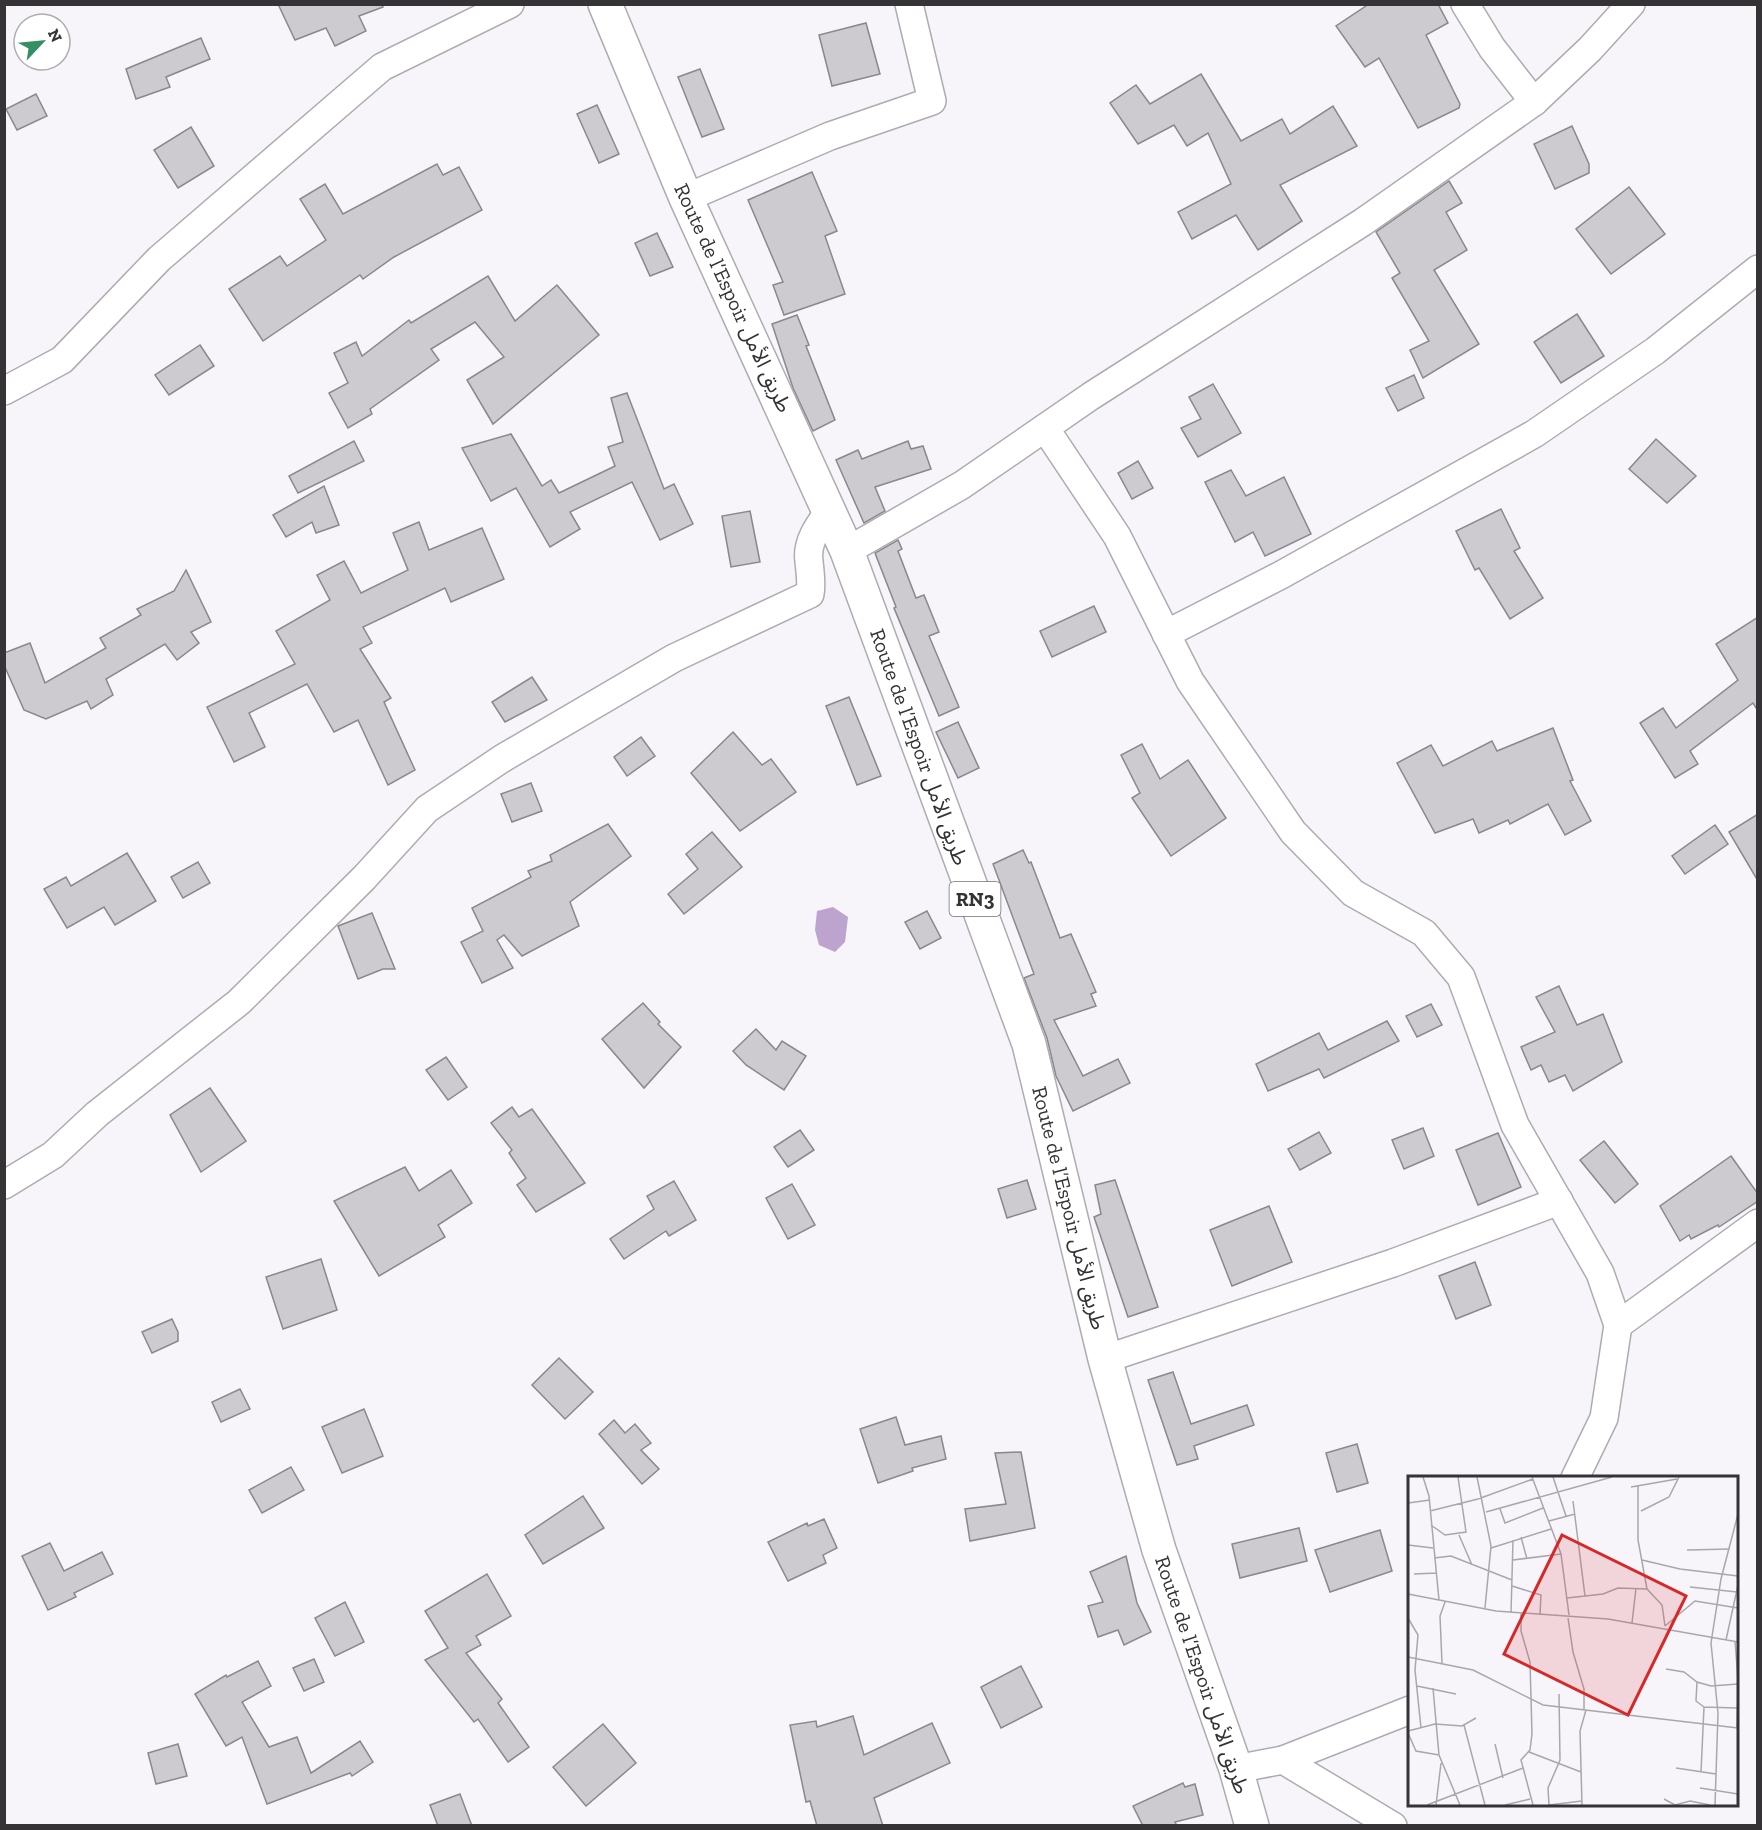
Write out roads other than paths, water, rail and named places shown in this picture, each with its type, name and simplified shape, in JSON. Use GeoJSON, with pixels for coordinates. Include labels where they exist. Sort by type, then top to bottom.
{"type":"FeatureCollection","features":[{"type":"Feature","properties":{"kind":"highway","name":"Route de l’Espoir طريق الأمل"},"geometry":{"type":"LineString","coordinates":[[605,4],[686,198],[847,551],[1029,1044],[1105,1359],[1158,1550],[1236,1769],[1252,1826]]}},
{"type":"Feature","properties":{"kind":"street"},"geometry":{"type":"LineString","coordinates":[[4,392],[62,360],[159,259],[382,67],[510,4]]}},
{"type":"Feature","properties":{"kind":"street"},"geometry":{"type":"LineString","coordinates":[[686,198],[830,136],[932,101],[909,4]]}},
{"type":"Feature","properties":{"kind":"street"},"geometry":{"type":"LineString","coordinates":[[1465,4],[1492,48],[1534,102]]}},
{"type":"Feature","properties":{"kind":"street"},"geometry":{"type":"LineString","coordinates":[[847,551],[962,485],[1091,396],[1362,222],[1534,102],[1590,49],[1631,4]]}},
{"type":"Feature","properties":{"kind":"street"},"geometry":{"type":"LineString","coordinates":[[1166,634],[1281,575],[1534,434],[1655,351],[1758,269]]}},
{"type":"Feature","properties":{"kind":"street"},"geometry":{"type":"LineString","coordinates":[[1045,428],[1117,536],[1190,681],[1293,832],[1353,893],[1424,933],[1461,977],[1515,1125],[1600,1273],[1618,1326],[1604,1418],[1576,1476]]}},
{"type":"Feature","properties":{"kind":"street"},"geometry":{"type":"LineString","coordinates":[[4,1185],[53,1155],[97,1114],[239,1002],[364,879],[427,809],[502,758],[674,658],[810,594],[812,580],[808,559],[813,533],[830,510]]}},
{"type":"Feature","properties":{"kind":"street"},"geometry":{"type":"LineString","coordinates":[[1105,1359],[1393,1263],[1559,1201]]}},
{"type":"Feature","properties":{"kind":"street"},"geometry":{"type":"LineString","coordinates":[[1618,1326],[1758,1223]]}},
{"type":"Feature","properties":{"kind":"street"},"geometry":{"type":"LineString","coordinates":[[1236,1769],[1283,1760],[1408,1711]]}},
{"type":"Feature","properties":{"kind":"street"},"geometry":{"type":"LineString","coordinates":[[1283,1760],[1393,1826]]}}]}
